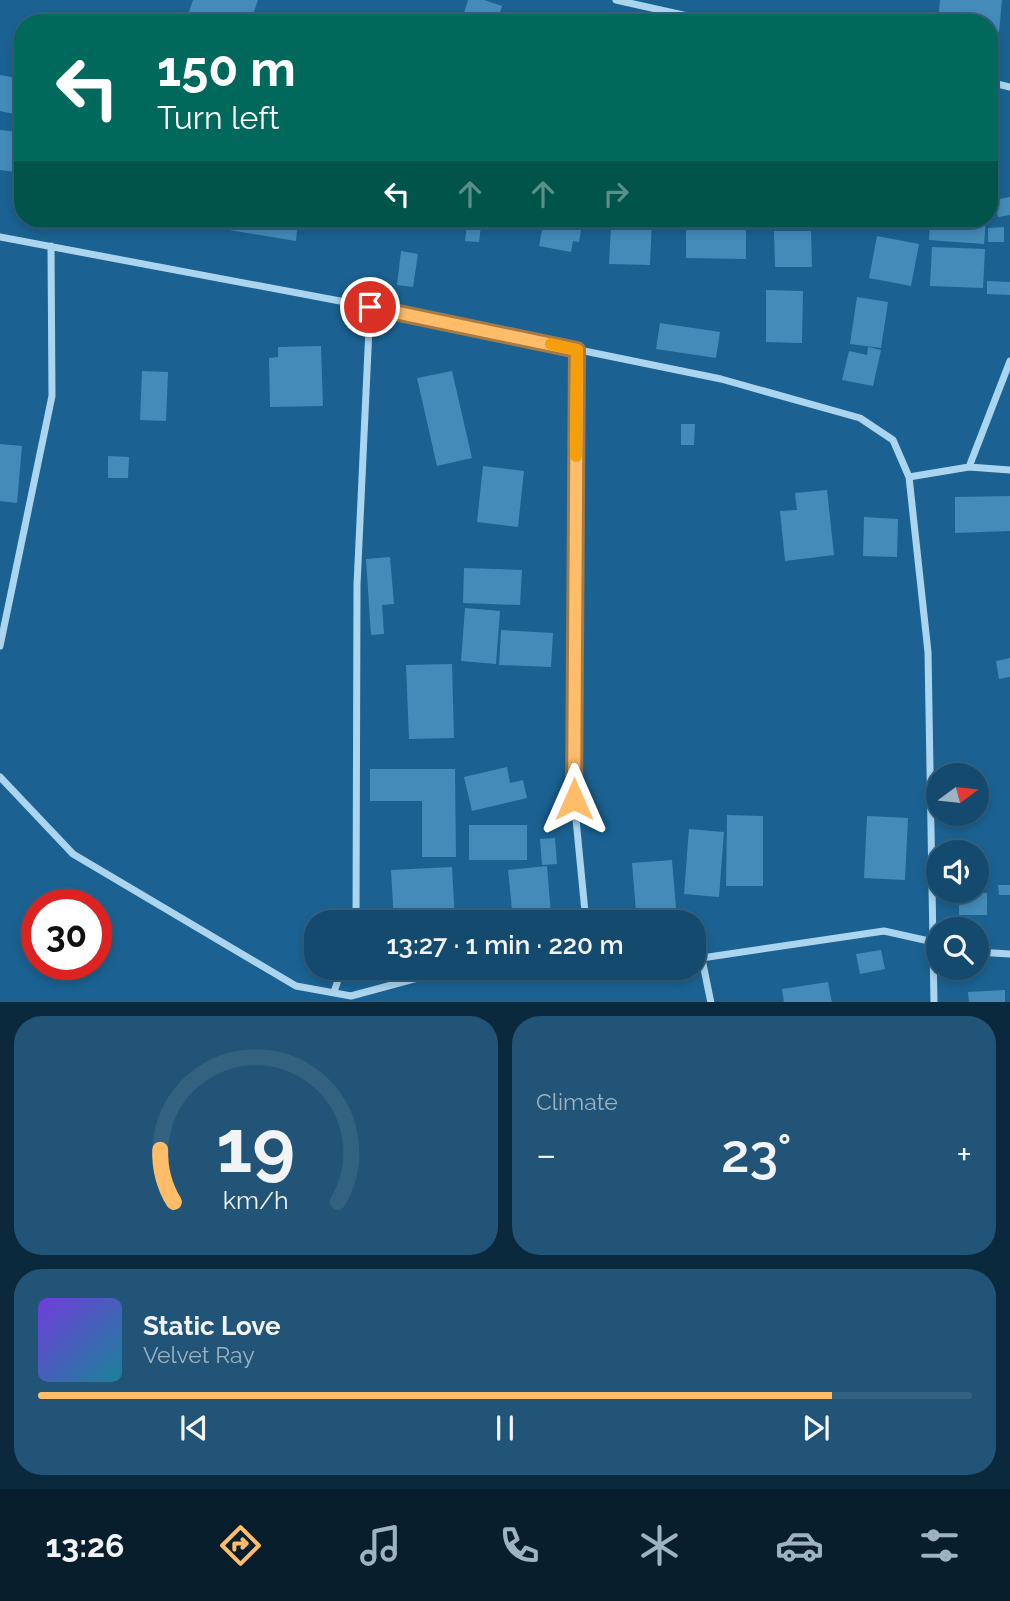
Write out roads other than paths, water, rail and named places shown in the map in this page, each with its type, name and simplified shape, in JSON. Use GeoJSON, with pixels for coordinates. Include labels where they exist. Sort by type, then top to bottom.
{"type":"FeatureCollection","features":[{"type":"Feature","properties":{"kind":"street"},"geometry":{"type":"LineString","coordinates":[[616,0],[679,14]]}},
{"type":"Feature","properties":{"kind":"street"},"geometry":{"type":"LineString","coordinates":[[0,237],[370,307],[721,379],[860,418],[893,440],[909,477],[928,652],[933,917]]}},
{"type":"Feature","properties":{"kind":"street"},"geometry":{"type":"LineString","coordinates":[[0,644],[52,396],[51,246]]}},
{"type":"Feature","properties":{"kind":"street"},"geometry":{"type":"LineString","coordinates":[[356,910],[357,585],[370,307]]}},
{"type":"Feature","properties":{"kind":"street"},"geometry":{"type":"LineString","coordinates":[[577,350],[574,799],[585,910]]}},
{"type":"Feature","properties":{"kind":"street"},"geometry":{"type":"LineString","coordinates":[[969,467],[1010,361]]}},
{"type":"Feature","properties":{"kind":"street"},"geometry":{"type":"LineString","coordinates":[[909,477],[969,467],[1010,470]]}},
{"type":"Feature","properties":{"kind":"street"},"geometry":{"type":"LineString","coordinates":[[0,777],[73,854],[296,986],[351,996],[410,980]]}},
{"type":"Feature","properties":{"kind":"street"},"geometry":{"type":"LineString","coordinates":[[706,958],[884,931],[926,940]]}},
{"type":"Feature","properties":{"kind":"street"},"geometry":{"type":"LineString","coordinates":[[989,953],[1010,954]]}},
{"type":"Feature","properties":{"kind":"street"},"geometry":{"type":"LineString","coordinates":[[334,992],[338,980]]}},
{"type":"Feature","properties":{"kind":"street"},"geometry":{"type":"LineString","coordinates":[[704,980],[710,1002]]}},
{"type":"Feature","properties":{"kind":"street"},"geometry":{"type":"LineString","coordinates":[[934,980],[934,1002]]}}]}
